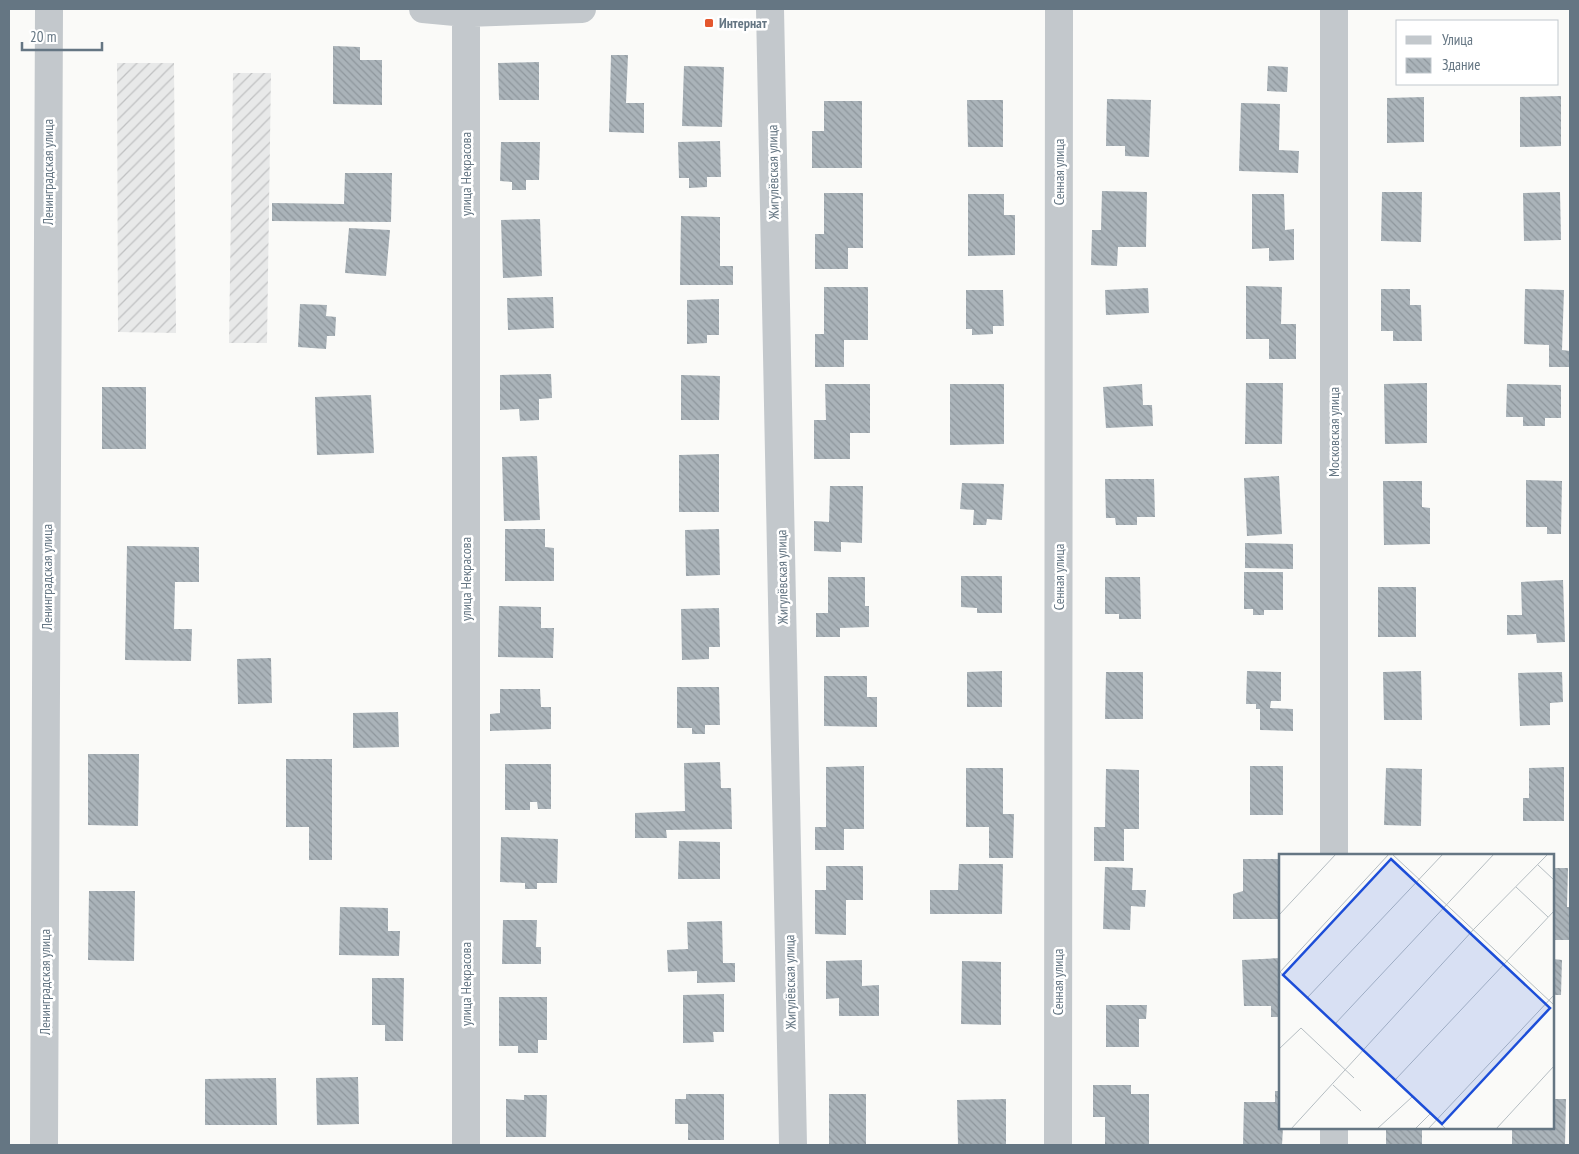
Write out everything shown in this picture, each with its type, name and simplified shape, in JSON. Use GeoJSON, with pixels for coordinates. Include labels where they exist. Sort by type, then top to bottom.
{"type":"FeatureCollection","features":[{"type":"Feature","properties":{"kind":"street","name":"Ленинградская улица"},"geometry":{"type":"LineString","coordinates":[[44,1145],[49,9]]}},
{"type":"Feature","properties":{"kind":"street"},"geometry":{"type":"LineString","coordinates":[[422,9],[466,13],[582,9]]}},
{"type":"Feature","properties":{"kind":"street","name":"Жигулёвская улица"},"geometry":{"type":"LineString","coordinates":[[770,9],[793,1145]]}},
{"type":"Feature","properties":{"kind":"street","name":"Сенная улица"},"geometry":{"type":"LineString","coordinates":[[1058,1145],[1059,9]]}},
{"type":"Feature","properties":{"kind":"street","name":"Московская улица"},"geometry":{"type":"LineString","coordinates":[[1334,9],[1334,854]]}},
{"type":"Feature","properties":{"kind":"street","name":"улица Некрасова"},"geometry":{"type":"LineString","coordinates":[[466,13],[466,1145]]}},
{"type":"Feature","properties":{"kind":"street"},"geometry":{"type":"LineString","coordinates":[[1334,1129],[1334,1145]]}},
{"type":"Feature","properties":{"kind":"shaded area"},"geometry":{"type":"Polygon","coordinates":[[[117,63],[174,63],[176,333],[118,332],[117,63]]]}},
{"type":"Feature","properties":{"kind":"shaded area"},"geometry":{"type":"Polygon","coordinates":[[[233,73],[271,73],[267,343],[229,343],[233,73]]]}},
{"type":"Feature","properties":{"kind":"building"},"geometry":{"type":"Polygon","coordinates":[[[333,46],[360,47],[360,60],[382,60],[382,105],[333,104],[333,46]]]}},
{"type":"Feature","properties":{"kind":"building"},"geometry":{"type":"Polygon","coordinates":[[[611,55],[628,55],[626,103],[644,103],[644,133],[609,132],[611,55]]]}},
{"type":"Feature","properties":{"kind":"building"},"geometry":{"type":"Polygon","coordinates":[[[539,62],[539,100],[499,100],[498,63],[539,62]]]}},
{"type":"Feature","properties":{"kind":"building"},"geometry":{"type":"Polygon","coordinates":[[[684,66],[724,67],[722,127],[682,126],[684,66]]]}},
{"type":"Feature","properties":{"kind":"building"},"geometry":{"type":"Polygon","coordinates":[[[1268,66],[1288,67],[1287,92],[1267,91],[1268,66]]]}},
{"type":"Feature","properties":{"kind":"building"},"geometry":{"type":"Polygon","coordinates":[[[1561,96],[1561,146],[1520,147],[1520,97],[1561,96]]]}},
{"type":"Feature","properties":{"kind":"building"},"geometry":{"type":"Polygon","coordinates":[[[1424,97],[1424,142],[1387,143],[1387,98],[1424,97]]]}},
{"type":"Feature","properties":{"kind":"building"},"geometry":{"type":"Polygon","coordinates":[[[1107,99],[1151,100],[1149,157],[1125,156],[1125,146],[1106,146],[1107,99]]]}},
{"type":"Feature","properties":{"kind":"building"},"geometry":{"type":"Polygon","coordinates":[[[967,100],[1003,100],[1003,147],[968,147],[967,100]]]}},
{"type":"Feature","properties":{"kind":"building"},"geometry":{"type":"Polygon","coordinates":[[[824,101],[862,101],[862,168],[812,168],[812,131],[824,131],[824,101]]]}},
{"type":"Feature","properties":{"kind":"building"},"geometry":{"type":"Polygon","coordinates":[[[1241,103],[1280,104],[1279,150],[1299,151],[1298,173],[1239,171],[1241,103]]]}},
{"type":"Feature","properties":{"kind":"building"},"geometry":{"type":"Polygon","coordinates":[[[720,141],[721,177],[707,177],[707,187],[689,188],[689,178],[679,178],[678,142],[720,141]]]}},
{"type":"Feature","properties":{"kind":"building"},"geometry":{"type":"Polygon","coordinates":[[[501,142],[540,142],[539,180],[526,180],[526,190],[512,190],[512,182],[500,181],[501,142]]]}},
{"type":"Feature","properties":{"kind":"building"},"geometry":{"type":"Polygon","coordinates":[[[345,173],[392,173],[391,222],[272,221],[272,203],[344,204],[345,173]]]}},
{"type":"Feature","properties":{"kind":"building"},"geometry":{"type":"Polygon","coordinates":[[[1102,191],[1147,192],[1146,247],[1118,247],[1117,266],[1091,265],[1092,230],[1101,230],[1102,191]]]}},
{"type":"Feature","properties":{"kind":"building"},"geometry":{"type":"Polygon","coordinates":[[[1382,192],[1422,192],[1421,242],[1381,241],[1382,192]]]}},
{"type":"Feature","properties":{"kind":"building"},"geometry":{"type":"Polygon","coordinates":[[[1560,192],[1561,240],[1524,241],[1523,193],[1560,192]]]}},
{"type":"Feature","properties":{"kind":"building"},"geometry":{"type":"Polygon","coordinates":[[[824,193],[863,193],[863,248],[848,248],[848,269],[815,269],[815,234],[824,234],[824,193]]]}},
{"type":"Feature","properties":{"kind":"building"},"geometry":{"type":"Polygon","coordinates":[[[968,194],[1004,194],[1004,215],[1015,215],[1015,255],[968,256],[968,194]]]}},
{"type":"Feature","properties":{"kind":"building"},"geometry":{"type":"Polygon","coordinates":[[[1252,194],[1284,194],[1285,230],[1294,229],[1294,260],[1269,261],[1269,248],[1252,249],[1252,194]]]}},
{"type":"Feature","properties":{"kind":"building"},"geometry":{"type":"Polygon","coordinates":[[[681,216],[720,217],[720,266],[733,266],[733,285],[680,285],[681,216]]]}},
{"type":"Feature","properties":{"kind":"building"},"geometry":{"type":"Polygon","coordinates":[[[540,219],[542,276],[503,278],[501,220],[540,219]]]}},
{"type":"Feature","properties":{"kind":"building"},"geometry":{"type":"Polygon","coordinates":[[[349,228],[390,230],[386,276],[345,273],[349,228]]]}},
{"type":"Feature","properties":{"kind":"building"},"geometry":{"type":"Polygon","coordinates":[[[1246,286],[1282,287],[1281,324],[1296,324],[1296,359],[1269,359],[1269,339],[1246,339],[1246,286]]]}},
{"type":"Feature","properties":{"kind":"building"},"geometry":{"type":"Polygon","coordinates":[[[824,287],[868,287],[868,340],[844,340],[844,367],[815,367],[815,334],[824,334],[824,287]]]}},
{"type":"Feature","properties":{"kind":"building"},"geometry":{"type":"Polygon","coordinates":[[[1148,288],[1149,313],[1106,315],[1105,290],[1148,288]]]}},
{"type":"Feature","properties":{"kind":"building"},"geometry":{"type":"Polygon","coordinates":[[[1381,289],[1410,289],[1410,305],[1421,305],[1422,341],[1393,341],[1393,331],[1381,331],[1381,289]]]}},
{"type":"Feature","properties":{"kind":"building"},"geometry":{"type":"Polygon","coordinates":[[[1525,289],[1564,290],[1562,350],[1570,351],[1570,367],[1549,367],[1549,345],[1524,344],[1525,289]]]}},
{"type":"Feature","properties":{"kind":"building"},"geometry":{"type":"Polygon","coordinates":[[[966,290],[1003,290],[1004,326],[993,326],[993,334],[972,335],[972,329],[966,329],[966,290]]]}},
{"type":"Feature","properties":{"kind":"building"},"geometry":{"type":"Polygon","coordinates":[[[553,297],[554,328],[508,330],[507,298],[553,297]]]}},
{"type":"Feature","properties":{"kind":"building"},"geometry":{"type":"Polygon","coordinates":[[[719,299],[719,335],[707,335],[707,343],[687,344],[687,300],[719,299]]]}},
{"type":"Feature","properties":{"kind":"building"},"geometry":{"type":"Polygon","coordinates":[[[300,304],[327,305],[326,316],[336,317],[335,336],[327,336],[326,349],[298,347],[300,304]]]}},
{"type":"Feature","properties":{"kind":"building"},"geometry":{"type":"Polygon","coordinates":[[[551,374],[552,398],[539,399],[539,420],[520,421],[519,409],[500,410],[500,375],[551,374]]]}},
{"type":"Feature","properties":{"kind":"building"},"geometry":{"type":"Polygon","coordinates":[[[681,375],[720,376],[719,420],[681,420],[681,375]]]}},
{"type":"Feature","properties":{"kind":"building"},"geometry":{"type":"Polygon","coordinates":[[[1246,383],[1283,383],[1282,444],[1245,444],[1246,383]]]}},
{"type":"Feature","properties":{"kind":"building"},"geometry":{"type":"Polygon","coordinates":[[[1427,383],[1427,443],[1385,444],[1384,384],[1427,383]]]}},
{"type":"Feature","properties":{"kind":"building"},"geometry":{"type":"Polygon","coordinates":[[[825,384],[870,384],[870,433],[850,433],[850,459],[814,459],[814,420],[826,420],[825,384]]]}},
{"type":"Feature","properties":{"kind":"building"},"geometry":{"type":"Polygon","coordinates":[[[950,384],[1004,384],[1004,444],[950,445],[950,384]]]}},
{"type":"Feature","properties":{"kind":"building"},"geometry":{"type":"Polygon","coordinates":[[[1142,384],[1143,405],[1152,405],[1153,426],[1106,428],[1103,387],[1142,384]]]}},
{"type":"Feature","properties":{"kind":"building"},"geometry":{"type":"Polygon","coordinates":[[[1507,384],[1561,385],[1561,418],[1545,418],[1545,426],[1523,426],[1523,417],[1506,417],[1507,384]]]}},
{"type":"Feature","properties":{"kind":"building"},"geometry":{"type":"Polygon","coordinates":[[[102,387],[146,387],[146,449],[102,449],[102,387]]]}},
{"type":"Feature","properties":{"kind":"building"},"geometry":{"type":"Polygon","coordinates":[[[371,395],[374,453],[317,455],[315,397],[371,395]]]}},
{"type":"Feature","properties":{"kind":"building"},"geometry":{"type":"Polygon","coordinates":[[[719,454],[719,512],[679,512],[679,455],[719,454]]]}},
{"type":"Feature","properties":{"kind":"building"},"geometry":{"type":"Polygon","coordinates":[[[537,456],[540,520],[504,521],[502,457],[537,456]]]}},
{"type":"Feature","properties":{"kind":"building"},"geometry":{"type":"Polygon","coordinates":[[[1279,476],[1282,534],[1247,536],[1244,478],[1279,476]]]}},
{"type":"Feature","properties":{"kind":"building"},"geometry":{"type":"Polygon","coordinates":[[[1105,479],[1154,479],[1155,517],[1137,517],[1137,525],[1116,525],[1115,518],[1106,518],[1105,479]]]}},
{"type":"Feature","properties":{"kind":"building"},"geometry":{"type":"Polygon","coordinates":[[[1526,480],[1562,481],[1561,534],[1547,534],[1547,527],[1526,527],[1526,480]]]}},
{"type":"Feature","properties":{"kind":"building"},"geometry":{"type":"Polygon","coordinates":[[[1383,481],[1422,481],[1422,507],[1430,508],[1430,544],[1384,545],[1383,481]]]}},
{"type":"Feature","properties":{"kind":"building"},"geometry":{"type":"Polygon","coordinates":[[[962,483],[1004,484],[1002,520],[987,519],[986,525],[973,525],[974,510],[960,509],[962,483]]]}},
{"type":"Feature","properties":{"kind":"building"},"geometry":{"type":"Polygon","coordinates":[[[830,486],[863,486],[862,543],[841,542],[841,552],[814,551],[814,521],[829,522],[830,486]]]}},
{"type":"Feature","properties":{"kind":"building"},"geometry":{"type":"Polygon","coordinates":[[[505,529],[545,529],[545,547],[554,548],[554,581],[505,581],[505,529]]]}},
{"type":"Feature","properties":{"kind":"building"},"geometry":{"type":"Polygon","coordinates":[[[719,529],[720,575],[686,576],[685,530],[719,529]]]}},
{"type":"Feature","properties":{"kind":"building"},"geometry":{"type":"Polygon","coordinates":[[[1245,543],[1293,544],[1293,569],[1245,568],[1245,543]]]}},
{"type":"Feature","properties":{"kind":"building"},"geometry":{"type":"Polygon","coordinates":[[[127,546],[199,547],[199,582],[175,582],[174,629],[192,629],[191,661],[125,660],[127,546]]]}},
{"type":"Feature","properties":{"kind":"building"},"geometry":{"type":"Polygon","coordinates":[[[1244,572],[1283,572],[1283,610],[1264,610],[1264,615],[1253,615],[1253,609],[1244,609],[1244,572]]]}},
{"type":"Feature","properties":{"kind":"building"},"geometry":{"type":"Polygon","coordinates":[[[961,576],[1002,576],[1002,613],[977,613],[977,608],[961,607],[961,576]]]}},
{"type":"Feature","properties":{"kind":"building"},"geometry":{"type":"Polygon","coordinates":[[[828,577],[865,577],[865,606],[869,606],[869,627],[840,628],[840,637],[816,637],[816,613],[828,613],[828,577]]]}},
{"type":"Feature","properties":{"kind":"building"},"geometry":{"type":"Polygon","coordinates":[[[1105,577],[1140,577],[1141,619],[1119,619],[1119,614],[1105,614],[1105,577]]]}},
{"type":"Feature","properties":{"kind":"building"},"geometry":{"type":"Polygon","coordinates":[[[1563,580],[1565,642],[1537,643],[1536,634],[1507,635],[1507,615],[1522,615],[1521,582],[1563,580]]]}},
{"type":"Feature","properties":{"kind":"building"},"geometry":{"type":"Polygon","coordinates":[[[1378,587],[1416,587],[1416,637],[1378,637],[1378,587]]]}},
{"type":"Feature","properties":{"kind":"building"},"geometry":{"type":"Polygon","coordinates":[[[499,606],[541,607],[541,628],[554,628],[553,658],[498,657],[499,606]]]}},
{"type":"Feature","properties":{"kind":"building"},"geometry":{"type":"Polygon","coordinates":[[[719,608],[720,647],[709,647],[709,659],[682,660],[681,609],[719,608]]]}},
{"type":"Feature","properties":{"kind":"building"},"geometry":{"type":"Polygon","coordinates":[[[271,658],[272,703],[238,704],[237,659],[271,658]]]}},
{"type":"Feature","properties":{"kind":"building"},"geometry":{"type":"Polygon","coordinates":[[[1002,671],[1002,707],[967,707],[967,672],[1002,671]]]}},
{"type":"Feature","properties":{"kind":"building"},"geometry":{"type":"Polygon","coordinates":[[[1247,671],[1281,672],[1281,701],[1271,701],[1270,708],[1293,709],[1293,731],[1260,730],[1260,709],[1256,709],[1256,704],[1246,704],[1247,671]]]}},
{"type":"Feature","properties":{"kind":"building"},"geometry":{"type":"Polygon","coordinates":[[[1421,671],[1422,720],[1384,720],[1383,672],[1421,671]]]}},
{"type":"Feature","properties":{"kind":"building"},"geometry":{"type":"Polygon","coordinates":[[[1106,672],[1143,672],[1143,719],[1105,719],[1106,672]]]}},
{"type":"Feature","properties":{"kind":"building"},"geometry":{"type":"Polygon","coordinates":[[[1562,672],[1563,702],[1550,703],[1550,725],[1520,726],[1518,673],[1562,672]]]}},
{"type":"Feature","properties":{"kind":"building"},"geometry":{"type":"Polygon","coordinates":[[[824,676],[867,676],[867,697],[877,697],[877,727],[824,726],[824,676]]]}},
{"type":"Feature","properties":{"kind":"building"},"geometry":{"type":"Polygon","coordinates":[[[677,687],[719,687],[720,725],[705,725],[705,734],[692,734],[692,728],[677,728],[677,687]]]}},
{"type":"Feature","properties":{"kind":"building"},"geometry":{"type":"Polygon","coordinates":[[[500,689],[540,689],[541,707],[551,707],[551,729],[490,731],[490,714],[500,713],[500,689]]]}},
{"type":"Feature","properties":{"kind":"building"},"geometry":{"type":"Polygon","coordinates":[[[398,712],[399,747],[353,748],[353,713],[398,712]]]}},
{"type":"Feature","properties":{"kind":"building"},"geometry":{"type":"Polygon","coordinates":[[[88,754],[139,754],[138,826],[88,825],[88,754]]]}},
{"type":"Feature","properties":{"kind":"building"},"geometry":{"type":"Polygon","coordinates":[[[286,759],[332,759],[332,860],[309,860],[309,827],[286,827],[286,759]]]}},
{"type":"Feature","properties":{"kind":"building"},"geometry":{"type":"Polygon","coordinates":[[[720,762],[721,788],[731,788],[732,829],[666,830],[667,838],[635,838],[635,813],[685,811],[684,763],[720,762]]]}},
{"type":"Feature","properties":{"kind":"building"},"geometry":{"type":"Polygon","coordinates":[[[505,764],[551,764],[551,809],[538,809],[537,802],[530,802],[530,810],[505,810],[505,764]]]}},
{"type":"Feature","properties":{"kind":"building"},"geometry":{"type":"Polygon","coordinates":[[[864,766],[864,829],[844,829],[844,850],[815,850],[815,827],[826,827],[826,767],[864,766]]]}},
{"type":"Feature","properties":{"kind":"building"},"geometry":{"type":"Polygon","coordinates":[[[1250,766],[1283,766],[1283,815],[1250,815],[1250,766]]]}},
{"type":"Feature","properties":{"kind":"building"},"geometry":{"type":"Polygon","coordinates":[[[1564,767],[1564,821],[1523,821],[1523,798],[1529,798],[1529,768],[1564,767]]]}},
{"type":"Feature","properties":{"kind":"building"},"geometry":{"type":"Polygon","coordinates":[[[966,768],[1003,768],[1003,814],[1014,814],[1013,858],[989,858],[989,827],[966,827],[966,768]]]}},
{"type":"Feature","properties":{"kind":"building"},"geometry":{"type":"Polygon","coordinates":[[[1386,768],[1422,769],[1421,826],[1384,825],[1386,768]]]}},
{"type":"Feature","properties":{"kind":"building"},"geometry":{"type":"Polygon","coordinates":[[[1106,769],[1139,770],[1139,829],[1124,829],[1124,861],[1094,861],[1094,827],[1105,827],[1106,769]]]}},
{"type":"Feature","properties":{"kind":"building"},"geometry":{"type":"Polygon","coordinates":[[[501,837],[558,839],[557,883],[537,883],[537,889],[525,889],[525,883],[500,882],[501,837]]]}},
{"type":"Feature","properties":{"kind":"building"},"geometry":{"type":"Polygon","coordinates":[[[679,841],[720,842],[720,879],[678,879],[679,841]]]}},
{"type":"Feature","properties":{"kind":"building"},"geometry":{"type":"Polygon","coordinates":[[[1243,859],[1279,859],[1279,919],[1233,919],[1233,894],[1243,891],[1243,859]]]}},
{"type":"Feature","properties":{"kind":"building"},"geometry":{"type":"Polygon","coordinates":[[[959,864],[1003,864],[1002,914],[930,914],[930,890],[958,890],[959,864]]]}},
{"type":"Feature","properties":{"kind":"building"},"geometry":{"type":"Polygon","coordinates":[[[826,866],[863,866],[863,900],[846,900],[846,935],[815,934],[815,890],[826,890],[826,866]]]}},
{"type":"Feature","properties":{"kind":"building"},"geometry":{"type":"Polygon","coordinates":[[[1105,867],[1133,868],[1132,890],[1146,890],[1145,907],[1131,906],[1130,930],[1103,929],[1105,867]]]}},
{"type":"Feature","properties":{"kind":"building"},"geometry":{"type":"Polygon","coordinates":[[[1554,868],[1568,868],[1567,907],[1570,907],[1570,940],[1554,940],[1554,868]]]}},
{"type":"Feature","properties":{"kind":"building"},"geometry":{"type":"Polygon","coordinates":[[[89,891],[135,891],[134,961],[88,960],[89,891]]]}},
{"type":"Feature","properties":{"kind":"building"},"geometry":{"type":"Polygon","coordinates":[[[340,907],[388,908],[388,931],[400,931],[399,956],[339,955],[340,907]]]}},
{"type":"Feature","properties":{"kind":"building"},"geometry":{"type":"Polygon","coordinates":[[[503,920],[537,920],[536,947],[541,947],[541,964],[502,964],[503,920]]]}},
{"type":"Feature","properties":{"kind":"building"},"geometry":{"type":"Polygon","coordinates":[[[722,921],[723,963],[735,963],[735,982],[697,983],[697,971],[668,972],[667,950],[688,949],[687,922],[722,921]]]}},
{"type":"Feature","properties":{"kind":"building"},"geometry":{"type":"Polygon","coordinates":[[[1279,958],[1279,1017],[1271,1017],[1271,1006],[1244,1006],[1242,960],[1279,958]]]}},
{"type":"Feature","properties":{"kind":"building"},"geometry":{"type":"Polygon","coordinates":[[[1554,959],[1562,960],[1561,995],[1554,995],[1554,959]]]}},
{"type":"Feature","properties":{"kind":"building"},"geometry":{"type":"Polygon","coordinates":[[[862,960],[862,986],[879,985],[879,1016],[839,1016],[839,998],[826,999],[826,961],[862,960]]]}},
{"type":"Feature","properties":{"kind":"building"},"geometry":{"type":"Polygon","coordinates":[[[962,961],[1001,962],[1001,1025],[961,1024],[962,961]]]}},
{"type":"Feature","properties":{"kind":"building"},"geometry":{"type":"Polygon","coordinates":[[[372,978],[404,978],[403,1041],[385,1041],[385,1025],[372,1025],[372,978]]]}},
{"type":"Feature","properties":{"kind":"building"},"geometry":{"type":"Polygon","coordinates":[[[724,994],[724,1032],[713,1032],[714,1042],[683,1043],[683,995],[724,994]]]}},
{"type":"Feature","properties":{"kind":"building"},"geometry":{"type":"Polygon","coordinates":[[[499,997],[547,997],[547,1040],[538,1040],[538,1053],[518,1053],[518,1046],[499,1046],[499,997]]]}},
{"type":"Feature","properties":{"kind":"building"},"geometry":{"type":"Polygon","coordinates":[[[1106,1005],[1147,1005],[1146,1019],[1139,1019],[1139,1047],[1106,1047],[1106,1005]]]}},
{"type":"Feature","properties":{"kind":"building"},"geometry":{"type":"Polygon","coordinates":[[[358,1077],[359,1124],[317,1125],[316,1078],[358,1077]]]}},
{"type":"Feature","properties":{"kind":"building"},"geometry":{"type":"Polygon","coordinates":[[[276,1078],[277,1125],[205,1125],[205,1079],[276,1078]]]}},
{"type":"Feature","properties":{"kind":"building"},"geometry":{"type":"Polygon","coordinates":[[[1093,1085],[1131,1085],[1131,1094],[1149,1094],[1149,1145],[1105,1145],[1105,1117],[1093,1117],[1093,1085]]]}},
{"type":"Feature","properties":{"kind":"building"},"geometry":{"type":"Polygon","coordinates":[[[1275,1091],[1279,1091],[1279,1129],[1283,1129],[1282,1145],[1243,1145],[1244,1102],[1275,1102],[1275,1091]]]}},
{"type":"Feature","properties":{"kind":"building"},"geometry":{"type":"Polygon","coordinates":[[[686,1094],[724,1094],[724,1140],[688,1140],[688,1124],[675,1124],[675,1099],[686,1099],[686,1094]]]}},
{"type":"Feature","properties":{"kind":"building"},"geometry":{"type":"Polygon","coordinates":[[[829,1094],[866,1094],[866,1144],[829,1145],[829,1094]]]}},
{"type":"Feature","properties":{"kind":"building"},"geometry":{"type":"Polygon","coordinates":[[[524,1095],[547,1095],[546,1137],[506,1137],[506,1099],[524,1100],[524,1095]]]}},
{"type":"Feature","properties":{"kind":"building"},"geometry":{"type":"Polygon","coordinates":[[[1006,1099],[1006,1145],[958,1145],[957,1100],[1006,1099]]]}},
{"type":"Feature","properties":{"kind":"building"},"geometry":{"type":"Polygon","coordinates":[[[1554,1099],[1566,1099],[1565,1145],[1512,1145],[1512,1129],[1554,1129],[1554,1099]]]}},
{"type":"Feature","properties":{"kind":"building"},"geometry":{"type":"Polygon","coordinates":[[[1386,1129],[1422,1129],[1422,1145],[1386,1145],[1386,1129]]]}},
{"type":"Feature","properties":{"kind":"place","name":"Интернат"},"geometry":{"type":"Point","coordinates":[709,23]}}]}
